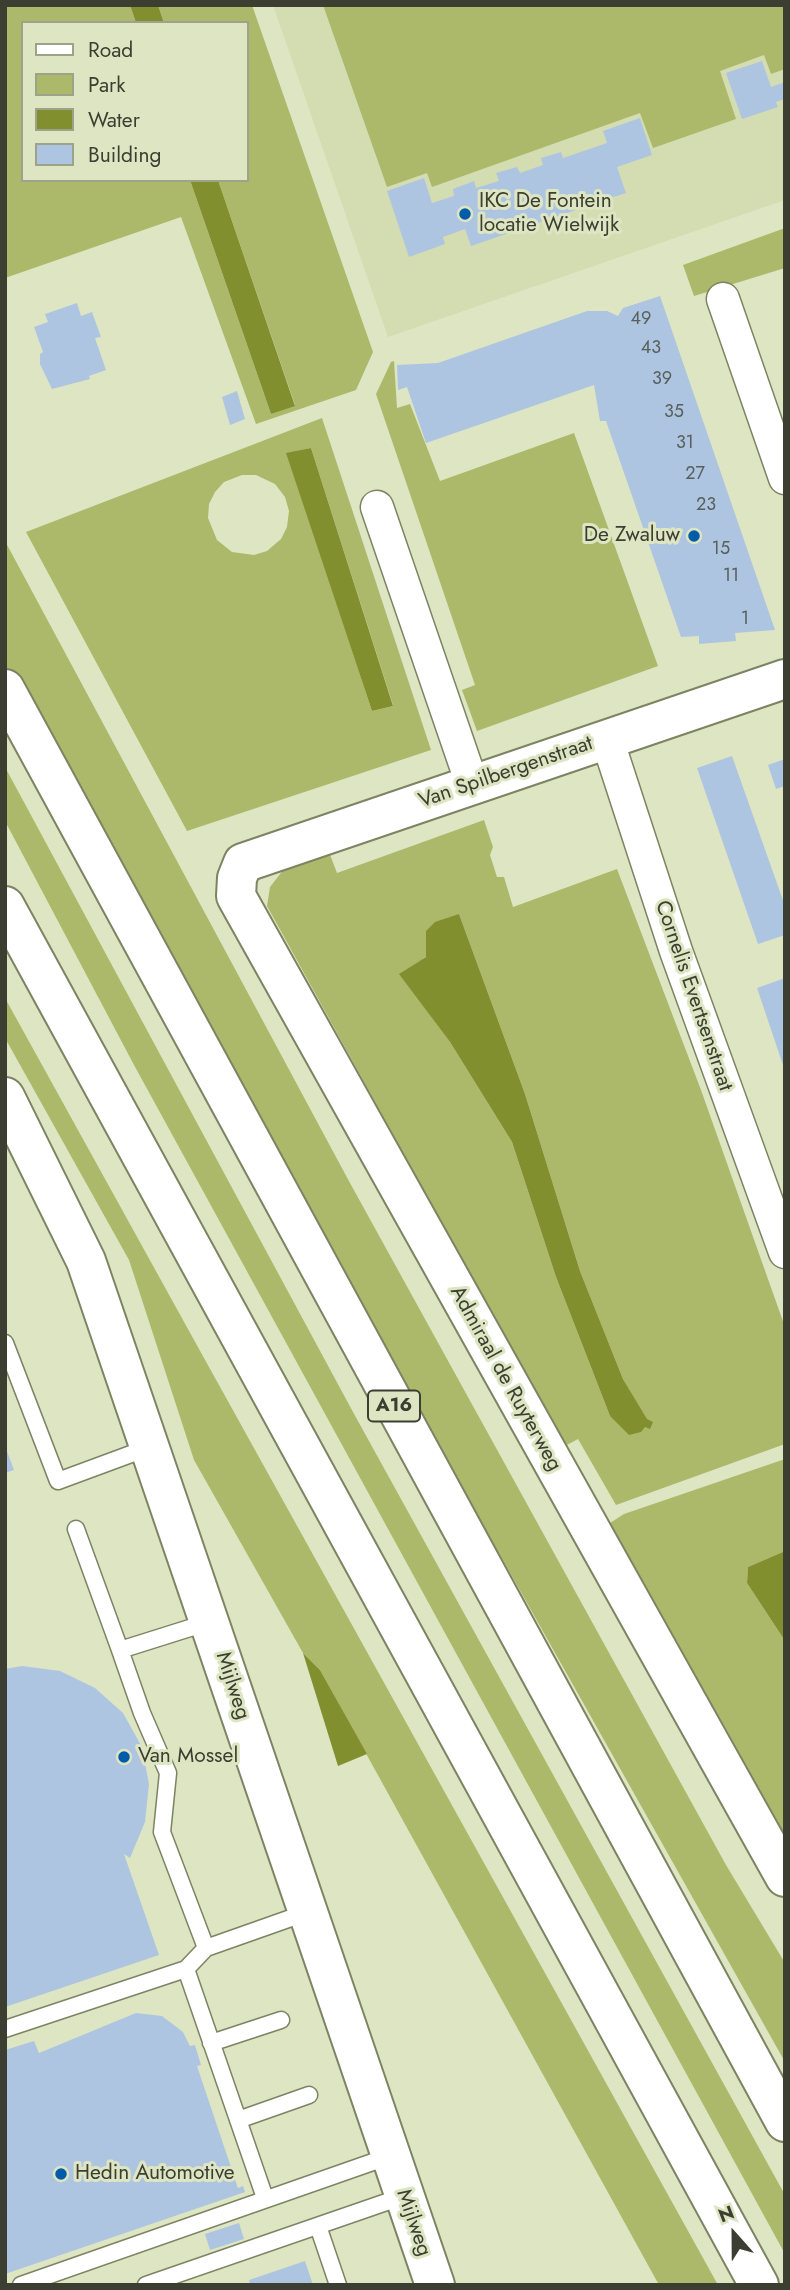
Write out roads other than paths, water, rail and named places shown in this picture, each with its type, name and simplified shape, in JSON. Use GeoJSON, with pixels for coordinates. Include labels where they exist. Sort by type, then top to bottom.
{"type":"FeatureCollection","features":[{"type":"Feature","properties":{"kind":"main road","name":"Van Spilbergenstraat"},"geometry":{"type":"LineString","coordinates":[[237,878],[243,863],[785,679]]}},
{"type":"Feature","properties":{"kind":"main road","name":"A16"},"geometry":{"type":"LineString","coordinates":[[5,689],[785,2122]]}},
{"type":"Feature","properties":{"kind":"main road","name":"Admiraal de Ruyterweg"},"geometry":{"type":"LineString","coordinates":[[237,878],[236,896],[785,1877]]}},
{"type":"Feature","properties":{"kind":"main road"},"geometry":{"type":"LineString","coordinates":[[5,906],[759,2285]]}},
{"type":"Feature","properties":{"kind":"main road","name":"Mijlweg"},"geometry":{"type":"LineString","coordinates":[[5,1097],[86,1261],[211,1621],[435,2285]]}},
{"type":"Feature","properties":{"kind":"street"},"geometry":{"type":"LineString","coordinates":[[723,299],[785,478]]}},
{"type":"Feature","properties":{"kind":"street"},"geometry":{"type":"LineString","coordinates":[[377,508],[472,784]]}},
{"type":"Feature","properties":{"kind":"street","name":"Cornelis Evertsenstraat"},"geometry":{"type":"LineString","coordinates":[[607,738],[680,962],[785,1252]]}},
{"type":"Feature","properties":{"kind":"lane"},"geometry":{"type":"LineString","coordinates":[[5,1343],[58,1481],[150,1447]]}},
{"type":"Feature","properties":{"kind":"lane"},"geometry":{"type":"LineString","coordinates":[[76,1529],[142,1713],[168,1773],[162,1832],[206,1948]]}},
{"type":"Feature","properties":{"kind":"lane"},"geometry":{"type":"LineString","coordinates":[[120,1650],[211,1621]]}},
{"type":"Feature","properties":{"kind":"lane"},"geometry":{"type":"LineString","coordinates":[[5,2029],[186,1969],[206,1948],[308,1912]]}},
{"type":"Feature","properties":{"kind":"lane"},"geometry":{"type":"LineString","coordinates":[[186,1969],[264,2198]]}},
{"type":"Feature","properties":{"kind":"lane"},"geometry":{"type":"LineString","coordinates":[[211,2043],[281,2020]]}},
{"type":"Feature","properties":{"kind":"lane"},"geometry":{"type":"LineString","coordinates":[[238,2119],[309,2095]]}},
{"type":"Feature","properties":{"kind":"lane"},"geometry":{"type":"LineString","coordinates":[[21,2285],[390,2156]]}},
{"type":"Feature","properties":{"kind":"lane"},"geometry":{"type":"LineString","coordinates":[[146,2285],[404,2196]]}},
{"type":"Feature","properties":{"kind":"lane"},"geometry":{"type":"LineString","coordinates":[[318,2226],[338,2285]]}},
{"type":"Feature","properties":{"kind":"water"},"geometry":{"type":"Polygon","coordinates":[[[130,5],[158,5],[163,21],[135,21],[130,5]]]}},
{"type":"Feature","properties":{"kind":"water"},"geometry":{"type":"Polygon","coordinates":[[[191,182],[219,182],[295,406],[271,414],[191,182]]]}},
{"type":"Feature","properties":{"kind":"water"},"geometry":{"type":"Polygon","coordinates":[[[311,448],[393,706],[372,711],[286,453],[311,448]]]}},
{"type":"Feature","properties":{"kind":"water"},"geometry":{"type":"Polygon","coordinates":[[[459,914],[525,1094],[580,1271],[623,1379],[647,1419],[653,1422],[650,1429],[645,1427],[641,1432],[629,1435],[610,1416],[556,1277],[512,1142],[450,1042],[399,974],[426,957],[426,931],[435,922],[459,914]]]}},
{"type":"Feature","properties":{"kind":"water"},"geometry":{"type":"Polygon","coordinates":[[[785,1551],[785,1641],[747,1583],[748,1567],[785,1551]]]}},
{"type":"Feature","properties":{"kind":"water"},"geometry":{"type":"Polygon","coordinates":[[[303,1653],[320,1670],[367,1754],[338,1766],[303,1653]]]}},
{"type":"Feature","properties":{"kind":"place","name":"IKC De Fontein locatie Wielwijk"},"geometry":{"type":"Point","coordinates":[465,214]}},
{"type":"Feature","properties":{"kind":"place","name":"De Zwaluw"},"geometry":{"type":"Point","coordinates":[694,536]}},
{"type":"Feature","properties":{"kind":"place","name":"Van Mossel"},"geometry":{"type":"Point","coordinates":[124,1757]}},
{"type":"Feature","properties":{"kind":"place","name":"Hedin Automotive"},"geometry":{"type":"Point","coordinates":[61,2174]}}]}
